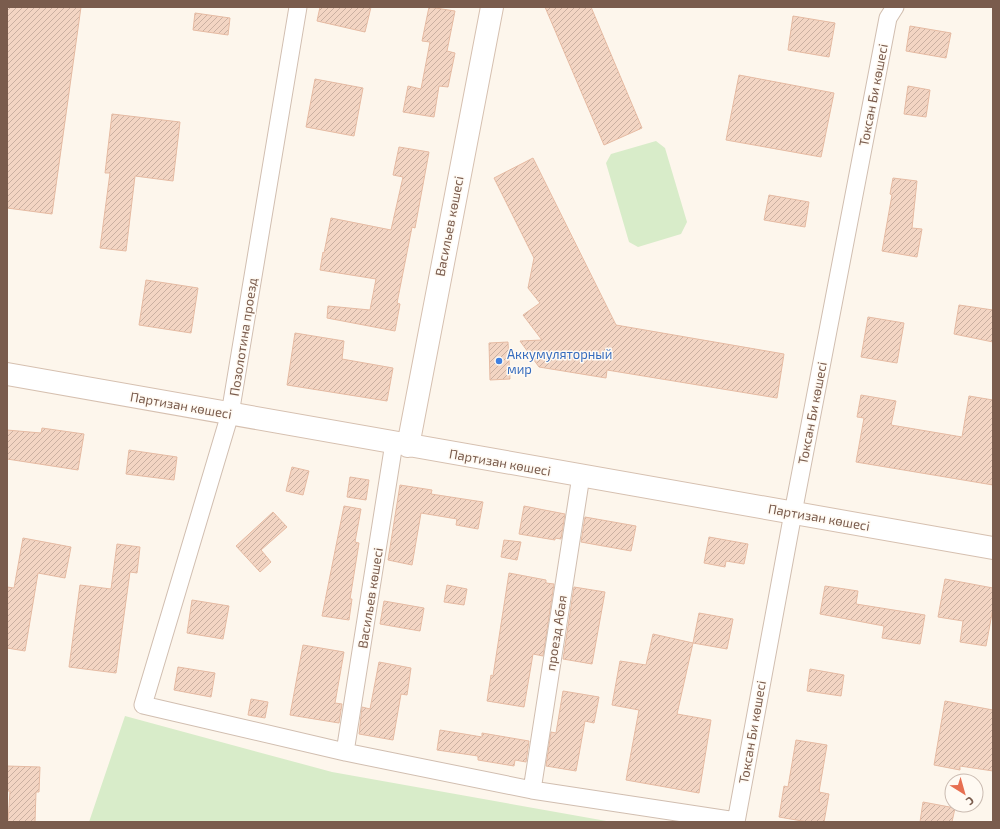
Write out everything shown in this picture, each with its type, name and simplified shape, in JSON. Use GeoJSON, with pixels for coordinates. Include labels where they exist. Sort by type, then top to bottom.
{"type":"FeatureCollection","features":[{"type":"Feature","properties":{"kind":"main road","name":"Васильев көшесі"},"geometry":{"type":"LineString","coordinates":[[401,445],[492,7]]}},
{"type":"Feature","properties":{"kind":"main road","name":"Партизан көшесі"},"geometry":{"type":"LineString","coordinates":[[7,374],[401,445],[993,548]]}},
{"type":"Feature","properties":{"kind":"street","name":"Позолотина проезд"},"geometry":{"type":"LineString","coordinates":[[298,7],[230,414],[143,705],[345,752]]}},
{"type":"Feature","properties":{"kind":"street","name":"Токсан Би көшесі"},"geometry":{"type":"LineString","coordinates":[[736,821],[793,513],[888,18],[895,7]]}},
{"type":"Feature","properties":{"kind":"street","name":"Васильев көшесі"},"geometry":{"type":"LineString","coordinates":[[345,752],[401,445]]}},
{"type":"Feature","properties":{"kind":"street","name":"проезд Абая"},"geometry":{"type":"LineString","coordinates":[[532,790],[581,476]]}},
{"type":"Feature","properties":{"kind":"street"},"geometry":{"type":"LineString","coordinates":[[345,752],[532,790],[736,821]]}},
{"type":"Feature","properties":{"kind":"green space"},"geometry":{"type":"Polygon","coordinates":[[[656,141],[665,148],[687,222],[681,234],[638,247],[629,242],[606,163],[611,154],[656,141]]]}},
{"type":"Feature","properties":{"kind":"green space"},"geometry":{"type":"Polygon","coordinates":[[[125,716],[332,772],[612,822],[89,822],[125,716]]]}},
{"type":"Feature","properties":{"kind":"building"},"geometry":{"type":"Polygon","coordinates":[[[7,7],[81,7],[52,214],[7,208],[7,7]]]}},
{"type":"Feature","properties":{"kind":"building"},"geometry":{"type":"Polygon","coordinates":[[[320,7],[371,7],[365,32],[317,21],[320,7]]]}},
{"type":"Feature","properties":{"kind":"building"},"geometry":{"type":"Polygon","coordinates":[[[429,7],[455,11],[447,51],[455,53],[448,87],[439,86],[434,117],[403,112],[408,86],[421,89],[430,42],[422,41],[429,7]]]}},
{"type":"Feature","properties":{"kind":"building"},"geometry":{"type":"Polygon","coordinates":[[[545,7],[591,7],[642,128],[604,145],[545,7]]]}},
{"type":"Feature","properties":{"kind":"building"},"geometry":{"type":"Polygon","coordinates":[[[195,13],[230,18],[228,35],[193,30],[195,13]]]}},
{"type":"Feature","properties":{"kind":"building"},"geometry":{"type":"Polygon","coordinates":[[[793,16],[835,23],[829,57],[788,50],[793,16]]]}},
{"type":"Feature","properties":{"kind":"building"},"geometry":{"type":"Polygon","coordinates":[[[910,26],[951,33],[946,58],[906,51],[910,26]]]}},
{"type":"Feature","properties":{"kind":"building"},"geometry":{"type":"Polygon","coordinates":[[[739,75],[834,93],[821,157],[726,140],[739,75]]]}},
{"type":"Feature","properties":{"kind":"building"},"geometry":{"type":"Polygon","coordinates":[[[315,79],[363,88],[354,136],[306,127],[315,79]]]}},
{"type":"Feature","properties":{"kind":"building"},"geometry":{"type":"Polygon","coordinates":[[[908,86],[930,90],[926,117],[904,114],[908,86]]]}},
{"type":"Feature","properties":{"kind":"building"},"geometry":{"type":"Polygon","coordinates":[[[112,114],[180,122],[173,181],[135,176],[126,251],[100,248],[110,173],[105,173],[112,114]]]}},
{"type":"Feature","properties":{"kind":"building"},"geometry":{"type":"Polygon","coordinates":[[[399,147],[429,152],[415,228],[412,227],[397,303],[400,304],[395,331],[327,318],[328,306],[370,310],[376,279],[320,270],[323,252],[324,253],[331,218],[391,230],[403,177],[393,175],[399,147]]]}},
{"type":"Feature","properties":{"kind":"building"},"geometry":{"type":"Polygon","coordinates":[[[533,158],[616,325],[784,354],[777,398],[607,370],[606,378],[539,367],[520,341],[542,340],[523,315],[540,303],[528,288],[534,258],[494,178],[533,158]]]}},
{"type":"Feature","properties":{"kind":"building"},"geometry":{"type":"Polygon","coordinates":[[[893,178],[917,181],[912,228],[922,229],[917,257],[882,251],[892,195],[890,194],[893,178]]]}},
{"type":"Feature","properties":{"kind":"building"},"geometry":{"type":"Polygon","coordinates":[[[769,195],[809,202],[805,227],[764,220],[769,195]]]}},
{"type":"Feature","properties":{"kind":"building"},"geometry":{"type":"Polygon","coordinates":[[[146,280],[198,288],[191,333],[139,325],[146,280]]]}},
{"type":"Feature","properties":{"kind":"building"},"geometry":{"type":"Polygon","coordinates":[[[959,305],[993,310],[993,342],[954,334],[959,305]]]}},
{"type":"Feature","properties":{"kind":"building"},"geometry":{"type":"Polygon","coordinates":[[[868,317],[904,323],[897,363],[861,357],[868,317]]]}},
{"type":"Feature","properties":{"kind":"building"},"geometry":{"type":"Polygon","coordinates":[[[295,333],[344,341],[342,359],[393,368],[387,401],[287,385],[295,333]]]}},
{"type":"Feature","properties":{"kind":"building","name":"Аккумуляторный мир"},"geometry":{"type":"Polygon","coordinates":[[[508,342],[510,379],[490,380],[489,343],[508,342]]]}},
{"type":"Feature","properties":{"kind":"building"},"geometry":{"type":"Polygon","coordinates":[[[861,395],[896,401],[891,425],[962,437],[969,396],[993,400],[993,485],[856,462],[864,418],[857,417],[861,395]]]}},
{"type":"Feature","properties":{"kind":"building"},"geometry":{"type":"Polygon","coordinates":[[[42,428],[84,434],[78,470],[7,459],[7,430],[41,433],[42,428]]]}},
{"type":"Feature","properties":{"kind":"building"},"geometry":{"type":"Polygon","coordinates":[[[129,450],[177,457],[174,480],[126,474],[129,450]]]}},
{"type":"Feature","properties":{"kind":"building"},"geometry":{"type":"Polygon","coordinates":[[[292,467],[309,471],[303,495],[286,491],[292,467]]]}},
{"type":"Feature","properties":{"kind":"building"},"geometry":{"type":"Polygon","coordinates":[[[350,477],[369,480],[366,500],[347,497],[350,477]]]}},
{"type":"Feature","properties":{"kind":"building"},"geometry":{"type":"Polygon","coordinates":[[[400,485],[432,490],[431,494],[483,502],[478,529],[456,525],[457,519],[421,513],[412,565],[388,560],[400,485]]]}},
{"type":"Feature","properties":{"kind":"building"},"geometry":{"type":"Polygon","coordinates":[[[344,506],[361,509],[355,542],[359,543],[350,599],[352,599],[349,620],[322,616],[344,506]]]}},
{"type":"Feature","properties":{"kind":"building"},"geometry":{"type":"Polygon","coordinates":[[[524,506],[565,514],[561,539],[555,538],[555,540],[519,534],[524,506]]]}},
{"type":"Feature","properties":{"kind":"building"},"geometry":{"type":"Polygon","coordinates":[[[273,512],[287,527],[261,550],[271,562],[260,572],[236,546],[273,512]]]}},
{"type":"Feature","properties":{"kind":"building"},"geometry":{"type":"Polygon","coordinates":[[[585,517],[636,526],[631,551],[581,542],[585,517]]]}},
{"type":"Feature","properties":{"kind":"building"},"geometry":{"type":"Polygon","coordinates":[[[709,537],[748,544],[744,564],[726,561],[725,567],[704,563],[709,537]]]}},
{"type":"Feature","properties":{"kind":"building"},"geometry":{"type":"Polygon","coordinates":[[[23,538],[71,547],[65,578],[38,573],[25,651],[7,648],[7,587],[14,588],[23,538]]]}},
{"type":"Feature","properties":{"kind":"building"},"geometry":{"type":"Polygon","coordinates":[[[504,540],[521,542],[517,560],[501,557],[504,540]]]}},
{"type":"Feature","properties":{"kind":"building"},"geometry":{"type":"Polygon","coordinates":[[[117,544],[140,547],[137,573],[130,572],[116,673],[69,667],[80,585],[111,589],[117,544]]]}},
{"type":"Feature","properties":{"kind":"building"},"geometry":{"type":"Polygon","coordinates":[[[509,573],[546,580],[546,583],[554,584],[543,656],[533,654],[524,707],[487,701],[491,675],[493,676],[509,573]]]}},
{"type":"Feature","properties":{"kind":"building"},"geometry":{"type":"Polygon","coordinates":[[[945,579],[993,588],[993,608],[986,646],[960,642],[963,621],[938,617],[945,579]]]}},
{"type":"Feature","properties":{"kind":"building"},"geometry":{"type":"Polygon","coordinates":[[[447,585],[467,589],[464,605],[444,602],[447,585]]]}},
{"type":"Feature","properties":{"kind":"building"},"geometry":{"type":"Polygon","coordinates":[[[825,586],[858,591],[856,604],[925,615],[920,644],[882,638],[884,626],[820,614],[825,586]]]}},
{"type":"Feature","properties":{"kind":"building"},"geometry":{"type":"Polygon","coordinates":[[[574,587],[605,592],[592,664],[563,659],[574,587]]]}},
{"type":"Feature","properties":{"kind":"building"},"geometry":{"type":"Polygon","coordinates":[[[192,600],[229,606],[223,639],[187,633],[192,600]]]}},
{"type":"Feature","properties":{"kind":"building"},"geometry":{"type":"Polygon","coordinates":[[[384,601],[424,608],[420,631],[380,624],[384,601]]]}},
{"type":"Feature","properties":{"kind":"building"},"geometry":{"type":"Polygon","coordinates":[[[699,613],[733,619],[727,649],[693,643],[699,613]]]}},
{"type":"Feature","properties":{"kind":"building"},"geometry":{"type":"Polygon","coordinates":[[[653,634],[693,643],[677,714],[711,720],[699,793],[626,780],[639,710],[612,705],[620,661],[646,665],[653,634]]]}},
{"type":"Feature","properties":{"kind":"building"},"geometry":{"type":"Polygon","coordinates":[[[303,645],[344,652],[335,703],[342,704],[339,723],[290,715],[303,645]]]}},
{"type":"Feature","properties":{"kind":"building"},"geometry":{"type":"Polygon","coordinates":[[[379,662],[411,668],[407,695],[401,694],[393,740],[359,734],[362,707],[370,709],[379,662]]]}},
{"type":"Feature","properties":{"kind":"building"},"geometry":{"type":"Polygon","coordinates":[[[178,667],[215,673],[211,697],[174,690],[178,667]]]}},
{"type":"Feature","properties":{"kind":"building"},"geometry":{"type":"Polygon","coordinates":[[[810,669],[844,675],[841,696],[807,691],[810,669]]]}},
{"type":"Feature","properties":{"kind":"building"},"geometry":{"type":"Polygon","coordinates":[[[563,691],[599,697],[594,723],[585,721],[576,771],[546,766],[551,732],[556,733],[563,691]]]}},
{"type":"Feature","properties":{"kind":"building"},"geometry":{"type":"Polygon","coordinates":[[[251,699],[268,702],[265,718],[248,715],[251,699]]]}},
{"type":"Feature","properties":{"kind":"building"},"geometry":{"type":"Polygon","coordinates":[[[945,701],[993,710],[993,771],[960,766],[960,770],[934,765],[945,701]]]}},
{"type":"Feature","properties":{"kind":"building"},"geometry":{"type":"Polygon","coordinates":[[[440,730],[482,737],[482,733],[529,741],[526,762],[515,760],[514,766],[478,760],[478,756],[437,750],[440,730]]]}},
{"type":"Feature","properties":{"kind":"building"},"geometry":{"type":"Polygon","coordinates":[[[796,740],[827,745],[819,792],[829,794],[824,822],[808,822],[779,817],[784,786],[788,787],[796,740]]]}},
{"type":"Feature","properties":{"kind":"building"},"geometry":{"type":"Polygon","coordinates":[[[7,766],[40,767],[39,792],[36,792],[35,822],[8,822],[10,791],[7,791],[7,766]]]}},
{"type":"Feature","properties":{"kind":"building"},"geometry":{"type":"Polygon","coordinates":[[[923,802],[944,806],[944,813],[954,813],[952,822],[920,822],[923,802]]]}},
{"type":"Feature","properties":{"kind":"place","name":"Аккумуляторный мир"},"geometry":{"type":"Point","coordinates":[499,361]}}]}
